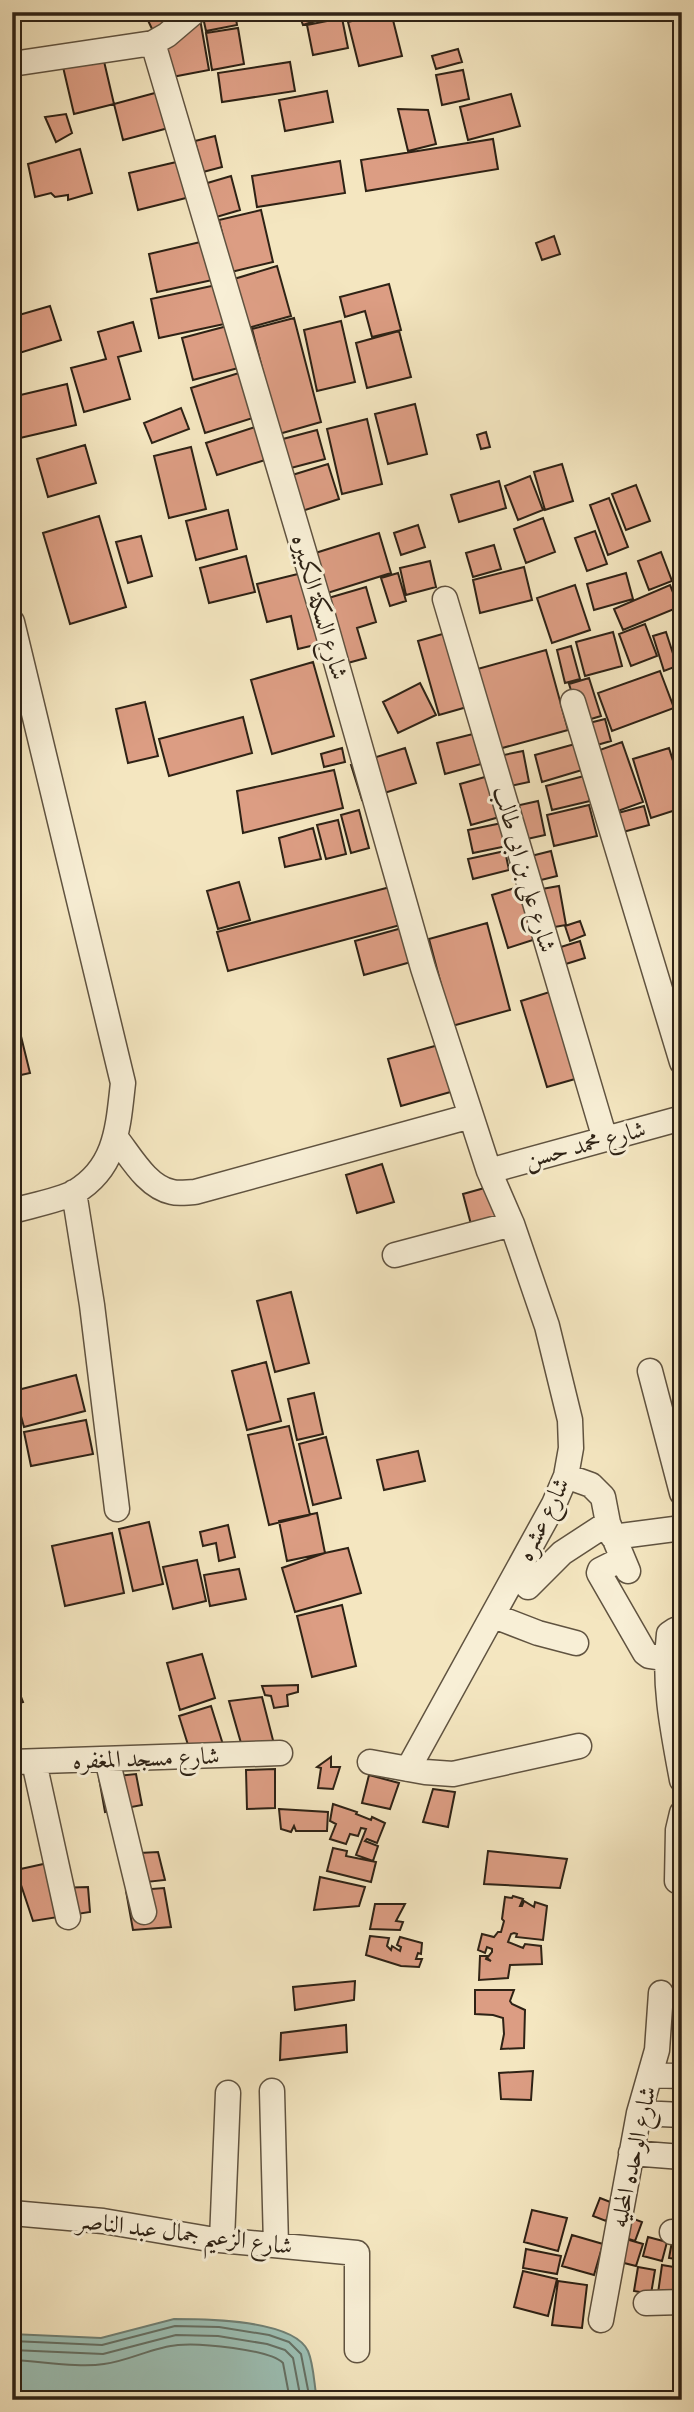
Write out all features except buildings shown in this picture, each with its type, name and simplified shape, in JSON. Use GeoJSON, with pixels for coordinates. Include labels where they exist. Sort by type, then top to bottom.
{"type":"FeatureCollection","features":[{"type":"Feature","properties":{"kind":"street"},"geometry":{"type":"LineString","coordinates":[[12,64],[153,43],[194,12]]}},
{"type":"Feature","properties":{"kind":"street","name":"شارع السكة الكبيره"},"geometry":{"type":"LineString","coordinates":[[153,43],[323,616],[423,968],[489,1171]]}},
{"type":"Feature","properties":{"kind":"street","name":"شارع على بن ابى طالب"},"geometry":{"type":"LineString","coordinates":[[445,599],[605,1139]]}},
{"type":"Feature","properties":{"kind":"street"},"geometry":{"type":"LineString","coordinates":[[12,622],[123,1083],[117,1138],[103,1167],[74,1192],[12,1211]]}},
{"type":"Feature","properties":{"kind":"street"},"geometry":{"type":"LineString","coordinates":[[573,702],[682,1062]]}},
{"type":"Feature","properties":{"kind":"street"},"geometry":{"type":"LineString","coordinates":[[117,1138],[148,1179],[159,1188],[174,1193],[195,1192],[471,1116]]}},
{"type":"Feature","properties":{"kind":"street","name":"شارع محمد حسن"},"geometry":{"type":"LineString","coordinates":[[489,1171],[682,1118]]}},
{"type":"Feature","properties":{"kind":"street","name":"شارع عشره"},"geometry":{"type":"LineString","coordinates":[[408,1769],[554,1504],[566,1476],[571,1448],[570,1420],[547,1326],[512,1224],[489,1171]]}},
{"type":"Feature","properties":{"kind":"street"},"geometry":{"type":"LineString","coordinates":[[74,1192],[92,1306],[117,1509]]}},
{"type":"Feature","properties":{"kind":"street"},"geometry":{"type":"LineString","coordinates":[[395,1255],[512,1224]]}},
{"type":"Feature","properties":{"kind":"street"},"geometry":{"type":"LineString","coordinates":[[650,1371],[682,1493]]}},
{"type":"Feature","properties":{"kind":"street"},"geometry":{"type":"LineString","coordinates":[[566,1476],[591,1485],[599,1491],[618,1548]]}},
{"type":"Feature","properties":{"kind":"street"},"geometry":{"type":"LineString","coordinates":[[528,1587],[562,1553],[618,1548],[682,1528]]}},
{"type":"Feature","properties":{"kind":"street"},"geometry":{"type":"LineString","coordinates":[[618,1548],[599,1573],[645,1653],[668,1660]]}},
{"type":"Feature","properties":{"kind":"street"},"geometry":{"type":"LineString","coordinates":[[494,1616],[538,1633],[576,1643]]}},
{"type":"Feature","properties":{"kind":"street"},"geometry":{"type":"LineString","coordinates":[[679,1630],[669,1634],[668,1660],[671,1727],[682,1780]]}},
{"type":"Feature","properties":{"kind":"street"},"geometry":{"type":"LineString","coordinates":[[370,1762],[453,1774],[579,1746]]}},
{"type":"Feature","properties":{"kind":"street","name":"شارع مسجد المغفره"},"geometry":{"type":"LineString","coordinates":[[23,1762],[280,1753]]}},
{"type":"Feature","properties":{"kind":"street"},"geometry":{"type":"LineString","coordinates":[[107,1759],[144,1912]]}},
{"type":"Feature","properties":{"kind":"street"},"geometry":{"type":"LineString","coordinates":[[23,1762],[68,1917]]}},
{"type":"Feature","properties":{"kind":"street"},"geometry":{"type":"LineString","coordinates":[[680,1881],[678,1830],[682,1813]]}},
{"type":"Feature","properties":{"kind":"street","name":"شارع الوحده المحليه"},"geometry":{"type":"LineString","coordinates":[[601,2320],[639,2113],[657,2050],[661,1993]]}},
{"type":"Feature","properties":{"kind":"street"},"geometry":{"type":"LineString","coordinates":[[651,2075],[682,2076]]}},
{"type":"Feature","properties":{"kind":"street"},"geometry":{"type":"LineString","coordinates":[[272,2091],[276,2245]]}},
{"type":"Feature","properties":{"kind":"street"},"geometry":{"type":"LineString","coordinates":[[222,2240],[228,2093]]}},
{"type":"Feature","properties":{"kind":"street"},"geometry":{"type":"LineString","coordinates":[[639,2113],[682,2115]]}},
{"type":"Feature","properties":{"kind":"street"},"geometry":{"type":"LineString","coordinates":[[631,2153],[682,2157]]}},
{"type":"Feature","properties":{"kind":"street","name":"شارع الزعيم جمال عبد الناصر"},"geometry":{"type":"LineString","coordinates":[[12,2213],[103,2221],[222,2240],[357,2253],[357,2350]]}},
{"type":"Feature","properties":{"kind":"street"},"geometry":{"type":"LineString","coordinates":[[646,2303],[682,2302]]}},
{"type":"Feature","properties":{"kind":"water"},"geometry":{"type":"Polygon","coordinates":[[[174,2319],[247,2323],[285,2332],[299,2340],[308,2351],[317,2400],[12,2400],[12,2334],[101,2338],[174,2319]]]}}]}
